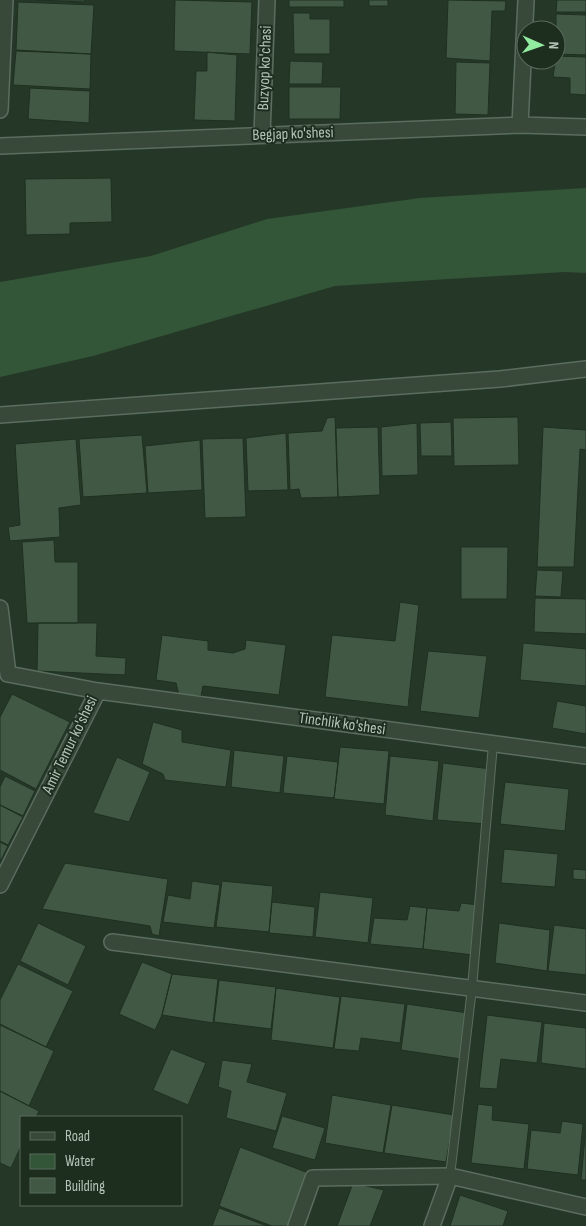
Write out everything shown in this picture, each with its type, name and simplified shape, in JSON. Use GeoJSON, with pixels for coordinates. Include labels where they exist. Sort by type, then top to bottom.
{"type":"FeatureCollection","features":[{"type":"Feature","properties":{"kind":"street"},"geometry":{"type":"LineString","coordinates":[[0,110],[5,0]]}},
{"type":"Feature","properties":{"kind":"street","name":"Buzyop ko'chasi"},"geometry":{"type":"LineString","coordinates":[[262,135],[267,0]]}},
{"type":"Feature","properties":{"kind":"street"},"geometry":{"type":"LineString","coordinates":[[520,125],[526,0]]}},
{"type":"Feature","properties":{"kind":"street","name":"Begjap ko'shesi"},"geometry":{"type":"LineString","coordinates":[[0,146],[520,125],[586,127]]}},
{"type":"Feature","properties":{"kind":"street"},"geometry":{"type":"LineString","coordinates":[[0,415],[500,379],[586,369]]}},
{"type":"Feature","properties":{"kind":"street","name":"Amir Temur ko'shesi"},"geometry":{"type":"LineString","coordinates":[[0,608],[8,674],[98,691],[0,885]]}},
{"type":"Feature","properties":{"kind":"street","name":"Tinchlik ko'shesi"},"geometry":{"type":"LineString","coordinates":[[98,691],[586,756]]}},
{"type":"Feature","properties":{"kind":"street"},"geometry":{"type":"LineString","coordinates":[[112,942],[586,1003]]}},
{"type":"Feature","properties":{"kind":"street"},"geometry":{"type":"LineString","coordinates":[[296,1226],[313,1178],[450,1176],[586,1206]]}},
{"type":"Feature","properties":{"kind":"street"},"geometry":{"type":"LineString","coordinates":[[432,1226],[450,1176]]}},
{"type":"Feature","properties":{"kind":"lane"},"geometry":{"type":"LineString","coordinates":[[450,1176],[472,988],[493,744]]}},
{"type":"Feature","properties":{"kind":"water"},"geometry":{"type":"Polygon","coordinates":[[[586,188],[586,273],[564,272],[335,286],[93,356],[0,377],[0,282],[151,256],[267,219],[420,198],[586,188]]]}},
{"type":"Feature","properties":{"kind":"building"},"geometry":{"type":"Polygon","coordinates":[[[36,0],[85,0],[85,2],[36,0]]]}},
{"type":"Feature","properties":{"kind":"building"},"geometry":{"type":"Polygon","coordinates":[[[175,0],[252,2],[250,54],[174,51],[175,0]]]}},
{"type":"Feature","properties":{"kind":"building"},"geometry":{"type":"Polygon","coordinates":[[[289,0],[344,0],[344,7],[289,7],[289,0]]]}},
{"type":"Feature","properties":{"kind":"building"},"geometry":{"type":"Polygon","coordinates":[[[369,0],[388,0],[388,6],[369,6],[369,0]]]}},
{"type":"Feature","properties":{"kind":"building"},"geometry":{"type":"Polygon","coordinates":[[[448,0],[506,1],[505,11],[492,11],[490,61],[446,58],[448,0]]]}},
{"type":"Feature","properties":{"kind":"building"},"geometry":{"type":"Polygon","coordinates":[[[557,0],[586,0],[586,12],[556,12],[557,0]]]}},
{"type":"Feature","properties":{"kind":"building"},"geometry":{"type":"Polygon","coordinates":[[[18,2],[94,5],[91,54],[16,50],[18,2]]]}},
{"type":"Feature","properties":{"kind":"building"},"geometry":{"type":"Polygon","coordinates":[[[293,13],[310,13],[310,19],[330,19],[330,54],[294,54],[293,13]]]}},
{"type":"Feature","properties":{"kind":"building"},"geometry":{"type":"Polygon","coordinates":[[[556,14],[586,15],[586,55],[566,54],[566,20],[556,20],[556,14]]]}},
{"type":"Feature","properties":{"kind":"building"},"geometry":{"type":"Polygon","coordinates":[[[16,51],[91,54],[90,89],[13,85],[16,51]]]}},
{"type":"Feature","properties":{"kind":"building"},"geometry":{"type":"Polygon","coordinates":[[[207,52],[237,55],[235,121],[194,120],[196,71],[207,71],[207,52]]]}},
{"type":"Feature","properties":{"kind":"building"},"geometry":{"type":"Polygon","coordinates":[[[566,56],[586,57],[586,95],[570,94],[570,78],[553,77],[554,70],[566,70],[566,56]]]}},
{"type":"Feature","properties":{"kind":"building"},"geometry":{"type":"Polygon","coordinates":[[[290,61],[323,62],[322,84],[289,84],[290,61]]]}},
{"type":"Feature","properties":{"kind":"building"},"geometry":{"type":"Polygon","coordinates":[[[456,62],[490,63],[488,115],[455,114],[456,62]]]}},
{"type":"Feature","properties":{"kind":"building"},"geometry":{"type":"Polygon","coordinates":[[[289,87],[341,87],[340,119],[289,119],[289,87]]]}},
{"type":"Feature","properties":{"kind":"building"},"geometry":{"type":"Polygon","coordinates":[[[30,88],[90,91],[89,123],[28,119],[30,88]]]}},
{"type":"Feature","properties":{"kind":"building"},"geometry":{"type":"Polygon","coordinates":[[[111,178],[112,222],[70,223],[70,234],[26,235],[25,179],[111,178]]]}},
{"type":"Feature","properties":{"kind":"building"},"geometry":{"type":"Polygon","coordinates":[[[335,417],[338,497],[301,498],[299,489],[290,490],[288,433],[322,431],[327,418],[335,417]]]}},
{"type":"Feature","properties":{"kind":"building"},"geometry":{"type":"Polygon","coordinates":[[[518,417],[519,465],[454,466],[453,418],[518,417]]]}},
{"type":"Feature","properties":{"kind":"building"},"geometry":{"type":"Polygon","coordinates":[[[451,422],[452,456],[421,456],[420,423],[451,422]]]}},
{"type":"Feature","properties":{"kind":"building"},"geometry":{"type":"Polygon","coordinates":[[[417,423],[418,475],[382,476],[381,427],[417,423]]]}},
{"type":"Feature","properties":{"kind":"building"},"geometry":{"type":"Polygon","coordinates":[[[378,427],[380,495],[338,497],[336,428],[378,427]]]}},
{"type":"Feature","properties":{"kind":"building"},"geometry":{"type":"Polygon","coordinates":[[[543,427],[586,430],[586,450],[580,449],[574,567],[537,567],[543,427]]]}},
{"type":"Feature","properties":{"kind":"building"},"geometry":{"type":"Polygon","coordinates":[[[286,433],[288,490],[248,491],[246,438],[286,433]]]}},
{"type":"Feature","properties":{"kind":"building"},"geometry":{"type":"Polygon","coordinates":[[[142,435],[147,493],[83,497],[79,439],[142,435]]]}},
{"type":"Feature","properties":{"kind":"building"},"geometry":{"type":"Polygon","coordinates":[[[243,438],[246,517],[205,518],[202,439],[243,438]]]}},
{"type":"Feature","properties":{"kind":"building"},"geometry":{"type":"Polygon","coordinates":[[[76,439],[81,505],[59,508],[60,537],[10,541],[8,527],[20,525],[15,444],[76,439]]]}},
{"type":"Feature","properties":{"kind":"building"},"geometry":{"type":"Polygon","coordinates":[[[200,440],[202,490],[148,493],[145,446],[200,440]]]}},
{"type":"Feature","properties":{"kind":"building"},"geometry":{"type":"Polygon","coordinates":[[[54,540],[55,562],[78,562],[78,623],[27,623],[22,542],[54,540]]]}},
{"type":"Feature","properties":{"kind":"building"},"geometry":{"type":"Polygon","coordinates":[[[461,547],[508,547],[507,599],[461,599],[461,547]]]}},
{"type":"Feature","properties":{"kind":"building"},"geometry":{"type":"Polygon","coordinates":[[[537,570],[563,571],[561,597],[535,596],[537,570]]]}},
{"type":"Feature","properties":{"kind":"building"},"geometry":{"type":"Polygon","coordinates":[[[535,598],[586,599],[586,634],[534,632],[535,598]]]}},
{"type":"Feature","properties":{"kind":"building"},"geometry":{"type":"Polygon","coordinates":[[[400,602],[419,605],[408,707],[325,697],[332,635],[395,641],[400,602]]]}},
{"type":"Feature","properties":{"kind":"building"},"geometry":{"type":"Polygon","coordinates":[[[38,623],[97,623],[96,656],[126,658],[125,675],[37,671],[38,623]]]}},
{"type":"Feature","properties":{"kind":"building"},"geometry":{"type":"Polygon","coordinates":[[[162,635],[208,641],[208,650],[233,653],[245,649],[246,640],[286,645],[279,695],[203,686],[201,696],[179,695],[176,683],[156,680],[162,635]]]}},
{"type":"Feature","properties":{"kind":"building"},"geometry":{"type":"Polygon","coordinates":[[[523,643],[586,649],[586,686],[520,680],[523,643]]]}},
{"type":"Feature","properties":{"kind":"building"},"geometry":{"type":"Polygon","coordinates":[[[428,651],[487,656],[479,718],[420,711],[428,651]]]}},
{"type":"Feature","properties":{"kind":"building"},"geometry":{"type":"Polygon","coordinates":[[[12,694],[70,722],[36,789],[0,770],[0,717],[12,694]]]}},
{"type":"Feature","properties":{"kind":"building"},"geometry":{"type":"Polygon","coordinates":[[[557,701],[586,706],[586,734],[552,728],[557,701]]]}},
{"type":"Feature","properties":{"kind":"building"},"geometry":{"type":"Polygon","coordinates":[[[153,722],[182,730],[182,742],[231,750],[226,787],[165,780],[163,774],[142,764],[153,722]]]}},
{"type":"Feature","properties":{"kind":"building"},"geometry":{"type":"Polygon","coordinates":[[[340,747],[389,751],[384,804],[334,799],[340,747]]]}},
{"type":"Feature","properties":{"kind":"building"},"geometry":{"type":"Polygon","coordinates":[[[234,750],[284,756],[280,793],[231,787],[234,750]]]}},
{"type":"Feature","properties":{"kind":"building"},"geometry":{"type":"Polygon","coordinates":[[[287,756],[338,762],[334,798],[283,793],[287,756]]]}},
{"type":"Feature","properties":{"kind":"building"},"geometry":{"type":"Polygon","coordinates":[[[390,756],[439,761],[433,821],[385,815],[390,756]]]}},
{"type":"Feature","properties":{"kind":"building"},"geometry":{"type":"Polygon","coordinates":[[[117,757],[150,772],[129,822],[93,813],[117,757]]]}},
{"type":"Feature","properties":{"kind":"building"},"geometry":{"type":"Polygon","coordinates":[[[443,763],[491,769],[486,824],[437,820],[443,763]]]}},
{"type":"Feature","properties":{"kind":"building"},"geometry":{"type":"Polygon","coordinates":[[[5,776],[35,791],[23,816],[0,805],[0,787],[5,776]]]}},
{"type":"Feature","properties":{"kind":"building"},"geometry":{"type":"Polygon","coordinates":[[[505,782],[569,789],[565,831],[500,824],[505,782]]]}},
{"type":"Feature","properties":{"kind":"building"},"geometry":{"type":"Polygon","coordinates":[[[0,805],[23,817],[8,845],[0,841],[0,805]]]}},
{"type":"Feature","properties":{"kind":"building"},"geometry":{"type":"Polygon","coordinates":[[[0,842],[8,846],[0,862],[0,842]]]}},
{"type":"Feature","properties":{"kind":"building"},"geometry":{"type":"Polygon","coordinates":[[[504,849],[558,854],[555,887],[501,883],[504,849]]]}},
{"type":"Feature","properties":{"kind":"building"},"geometry":{"type":"Polygon","coordinates":[[[65,863],[168,879],[159,936],[152,934],[150,926],[42,909],[65,863]]]}},
{"type":"Feature","properties":{"kind":"building"},"geometry":{"type":"Polygon","coordinates":[[[573,869],[586,870],[586,880],[573,879],[573,869]]]}},
{"type":"Feature","properties":{"kind":"building"},"geometry":{"type":"Polygon","coordinates":[[[192,881],[220,885],[214,928],[163,922],[168,895],[190,899],[192,881]]]}},
{"type":"Feature","properties":{"kind":"building"},"geometry":{"type":"Polygon","coordinates":[[[222,881],[273,886],[269,932],[216,927],[222,881]]]}},
{"type":"Feature","properties":{"kind":"building"},"geometry":{"type":"Polygon","coordinates":[[[320,892],[373,898],[368,943],[315,937],[320,892]]]}},
{"type":"Feature","properties":{"kind":"building"},"geometry":{"type":"Polygon","coordinates":[[[272,902],[315,907],[313,937],[269,933],[272,902]]]}},
{"type":"Feature","properties":{"kind":"building"},"geometry":{"type":"Polygon","coordinates":[[[461,903],[479,905],[473,955],[423,949],[427,908],[459,911],[461,903]]]}},
{"type":"Feature","properties":{"kind":"building"},"geometry":{"type":"Polygon","coordinates":[[[410,906],[427,908],[423,949],[370,944],[374,918],[407,920],[410,906]]]}},
{"type":"Feature","properties":{"kind":"building"},"geometry":{"type":"Polygon","coordinates":[[[38,923],[86,946],[68,985],[20,961],[38,923]]]}},
{"type":"Feature","properties":{"kind":"building"},"geometry":{"type":"Polygon","coordinates":[[[499,923],[550,930],[547,971],[495,963],[499,923]]]}},
{"type":"Feature","properties":{"kind":"building"},"geometry":{"type":"Polygon","coordinates":[[[554,925],[586,929],[586,975],[548,971],[554,925]]]}},
{"type":"Feature","properties":{"kind":"building"},"geometry":{"type":"Polygon","coordinates":[[[142,962],[172,974],[162,1015],[155,1030],[119,1014],[142,962]]]}},
{"type":"Feature","properties":{"kind":"building"},"geometry":{"type":"Polygon","coordinates":[[[18,964],[73,991],[46,1047],[0,1025],[0,1000],[18,964]]]}},
{"type":"Feature","properties":{"kind":"building"},"geometry":{"type":"Polygon","coordinates":[[[172,974],[218,979],[213,1023],[162,1015],[172,974]]]}},
{"type":"Feature","properties":{"kind":"building"},"geometry":{"type":"Polygon","coordinates":[[[219,980],[276,987],[271,1029],[214,1022],[219,980]]]}},
{"type":"Feature","properties":{"kind":"building"},"geometry":{"type":"Polygon","coordinates":[[[276,988],[340,997],[333,1048],[271,1040],[276,988]]]}},
{"type":"Feature","properties":{"kind":"building"},"geometry":{"type":"Polygon","coordinates":[[[341,996],[405,1004],[400,1043],[361,1038],[359,1051],[334,1049],[341,996]]]}},
{"type":"Feature","properties":{"kind":"building"},"geometry":{"type":"Polygon","coordinates":[[[407,1004],[468,1013],[461,1059],[401,1050],[407,1004]]]}},
{"type":"Feature","properties":{"kind":"building"},"geometry":{"type":"Polygon","coordinates":[[[487,1015],[542,1022],[537,1063],[501,1059],[497,1089],[479,1088],[487,1015]]]}},
{"type":"Feature","properties":{"kind":"building"},"geometry":{"type":"Polygon","coordinates":[[[544,1023],[586,1028],[586,1069],[541,1063],[544,1023]]]}},
{"type":"Feature","properties":{"kind":"building"},"geometry":{"type":"Polygon","coordinates":[[[0,1024],[54,1051],[29,1106],[0,1091],[0,1024]]]}},
{"type":"Feature","properties":{"kind":"building"},"geometry":{"type":"Polygon","coordinates":[[[171,1049],[206,1063],[188,1105],[153,1090],[171,1049]]]}},
{"type":"Feature","properties":{"kind":"building"},"geometry":{"type":"Polygon","coordinates":[[[222,1060],[252,1064],[247,1082],[287,1093],[276,1131],[226,1118],[231,1091],[218,1087],[222,1060]]]}},
{"type":"Feature","properties":{"kind":"building"},"geometry":{"type":"Polygon","coordinates":[[[0,1091],[39,1111],[36,1116],[20,1116],[20,1148],[11,1168],[0,1163],[0,1091]]]}},
{"type":"Feature","properties":{"kind":"building"},"geometry":{"type":"Polygon","coordinates":[[[332,1095],[391,1105],[383,1153],[325,1143],[332,1095]]]}},
{"type":"Feature","properties":{"kind":"building"},"geometry":{"type":"Polygon","coordinates":[[[478,1104],[493,1106],[492,1120],[529,1124],[524,1169],[471,1163],[478,1104]]]}},
{"type":"Feature","properties":{"kind":"building"},"geometry":{"type":"Polygon","coordinates":[[[392,1105],[454,1115],[446,1162],[384,1153],[392,1105]]]}},
{"type":"Feature","properties":{"kind":"building"},"geometry":{"type":"Polygon","coordinates":[[[282,1116],[325,1128],[315,1160],[272,1148],[282,1116]]]}},
{"type":"Feature","properties":{"kind":"building"},"geometry":{"type":"Polygon","coordinates":[[[562,1121],[583,1124],[578,1175],[527,1169],[531,1130],[560,1133],[562,1121]]]}},
{"type":"Feature","properties":{"kind":"building"},"geometry":{"type":"Polygon","coordinates":[[[585,1137],[586,1180],[581,1180],[585,1137]]]}},
{"type":"Feature","properties":{"kind":"building"},"geometry":{"type":"Polygon","coordinates":[[[240,1147],[311,1174],[291,1226],[272,1226],[219,1206],[240,1147]]]}},
{"type":"Feature","properties":{"kind":"building"},"geometry":{"type":"Polygon","coordinates":[[[353,1183],[384,1190],[370,1226],[337,1226],[353,1183]]]}},
{"type":"Feature","properties":{"kind":"building"},"geometry":{"type":"Polygon","coordinates":[[[460,1195],[508,1211],[503,1226],[450,1226],[460,1195]]]}},
{"type":"Feature","properties":{"kind":"building"},"geometry":{"type":"Polygon","coordinates":[[[219,1208],[267,1226],[212,1226],[219,1208]]]}}]}
